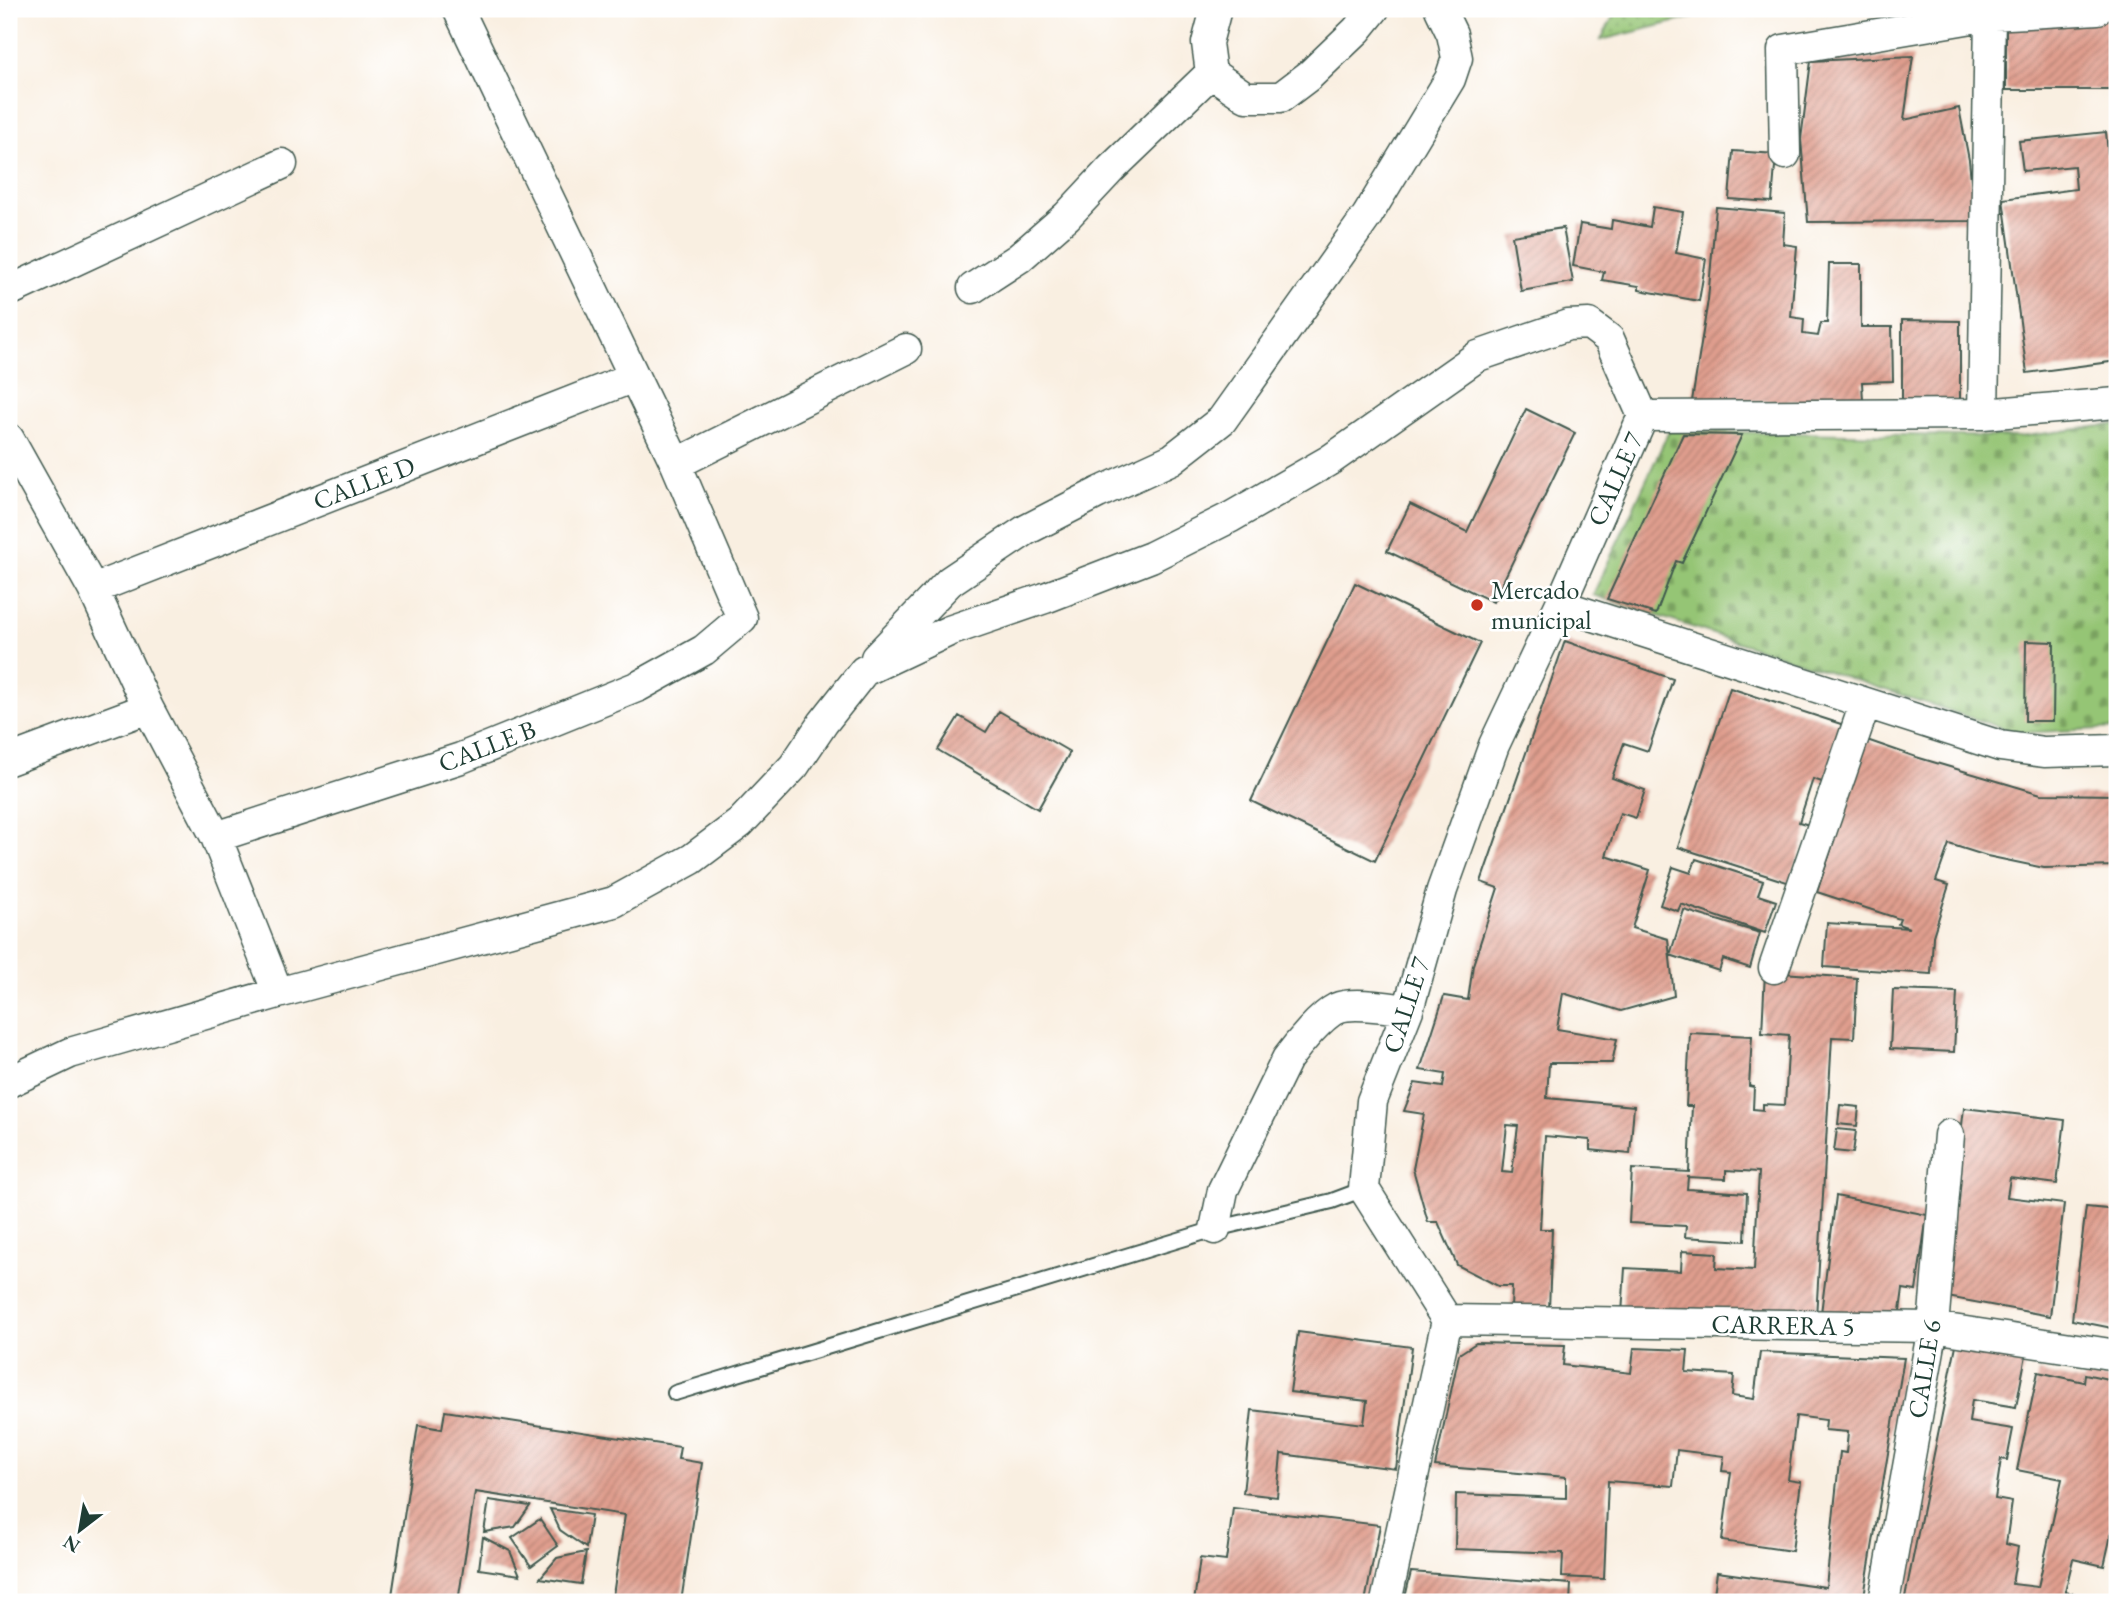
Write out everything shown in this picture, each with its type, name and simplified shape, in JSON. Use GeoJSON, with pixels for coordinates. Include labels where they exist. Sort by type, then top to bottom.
{"type":"FeatureCollection","features":[{"type":"Feature","properties":{"kind":"street"},"geometry":{"type":"LineString","coordinates":[[458,9],[676,464],[906,349]]}},
{"type":"Feature","properties":{"kind":"street"},"geometry":{"type":"LineString","coordinates":[[1216,9],[1207,43],[1210,73],[1245,97],[1281,97],[1329,57],[1374,9]]}},
{"type":"Feature","properties":{"kind":"street"},"geometry":{"type":"LineString","coordinates":[[9,1082],[70,1053],[278,993],[614,902],[692,859],[740,823],[794,766],[823,723],[864,671],[950,581],[1026,530],[1172,459],[1222,420],[1367,216],[1450,79],[1457,58],[1452,34],[1440,9]]}},
{"type":"Feature","properties":{"kind":"street"},"geometry":{"type":"LineString","coordinates":[[1785,154],[1783,50],[1990,15],[2098,9]]}},
{"type":"Feature","properties":{"kind":"street"},"geometry":{"type":"LineString","coordinates":[[1983,414],[1990,15]]}},
{"type":"Feature","properties":{"kind":"street"},"geometry":{"type":"LineString","coordinates":[[974,288],[1020,258],[1067,216],[1111,169],[1210,73]]}},
{"type":"Feature","properties":{"kind":"street"},"geometry":{"type":"LineString","coordinates":[[9,291],[282,164]]}},
{"type":"Feature","properties":{"kind":"street"},"geometry":{"type":"LineString","coordinates":[[864,671],[949,631],[1151,557],[1330,460],[1478,356],[1568,325],[1589,324],[1609,339],[1643,416],[1983,414],[2117,403]]}},
{"type":"Feature","properties":{"kind":"street","name":"CALLE D"},"geometry":{"type":"LineString","coordinates":[[93,589],[634,377]]}},
{"type":"Feature","properties":{"kind":"street","name":"CALLE 7"},"geometry":{"type":"LineString","coordinates":[[1364,1189],[1372,1101],[1408,1010],[1442,890],[1494,745],[1560,605],[1643,416]]}},
{"type":"Feature","properties":{"kind":"street"},"geometry":{"type":"LineString","coordinates":[[9,439],[93,589],[148,708],[216,837],[278,993]]}},
{"type":"Feature","properties":{"kind":"street","name":"CALLE B"},"geometry":{"type":"LineString","coordinates":[[216,837],[461,758],[639,686],[704,650],[742,618],[676,464]]}},
{"type":"Feature","properties":{"kind":"street"},"geometry":{"type":"LineString","coordinates":[[1560,605],[2000,746],[2022,750],[2117,750]]}},
{"type":"Feature","properties":{"kind":"street"},"geometry":{"type":"LineString","coordinates":[[1774,968],[1865,704]]}},
{"type":"Feature","properties":{"kind":"street"},"geometry":{"type":"LineString","coordinates":[[9,760],[148,708]]}},
{"type":"Feature","properties":{"kind":"street"},"geometry":{"type":"LineString","coordinates":[[1215,1229],[1223,1190],[1287,1059],[1299,1043],[1338,1007],[1362,1005],[1408,1010]]}},
{"type":"Feature","properties":{"kind":"street","name":"CALLE 6"},"geometry":{"type":"LineString","coordinates":[[1884,1602],[1933,1327],[1950,1135]]}},
{"type":"Feature","properties":{"kind":"street"},"geometry":{"type":"LineString","coordinates":[[1364,1189],[1447,1320],[1386,1602]]}},
{"type":"Feature","properties":{"kind":"street","name":"CARRERA 5"},"geometry":{"type":"LineString","coordinates":[[1447,1320],[1933,1327],[2117,1355]]}},
{"type":"Feature","properties":{"kind":"lane"},"geometry":{"type":"LineString","coordinates":[[675,1393],[1215,1229],[1332,1201],[1364,1189]]}},
{"type":"Feature","properties":{"kind":"green space"},"geometry":{"type":"Polygon","coordinates":[[[1617,9],[1727,9],[1601,40],[1617,9]]]}},
{"type":"Feature","properties":{"kind":"green space"},"geometry":{"type":"Polygon","coordinates":[[[2117,424],[2117,728],[2018,733],[1593,595],[1669,431],[2019,437],[2117,424]]]}},
{"type":"Feature","properties":{"kind":"building"},"geometry":{"type":"Polygon","coordinates":[[[2006,17],[2117,18],[2117,130],[2112,130],[2112,90],[2006,90],[2006,17]]]}},
{"type":"Feature","properties":{"kind":"building"},"geometry":{"type":"Polygon","coordinates":[[[1913,56],[1904,120],[1959,108],[1969,160],[1975,221],[1808,222],[1801,139],[1811,61],[1913,56]]]}},
{"type":"Feature","properties":{"kind":"building"},"geometry":{"type":"Polygon","coordinates":[[[2106,132],[2111,185],[2117,184],[2117,361],[2027,373],[2003,199],[2076,189],[2074,166],[2023,171],[2019,141],[2106,132]]]}},
{"type":"Feature","properties":{"kind":"building"},"geometry":{"type":"Polygon","coordinates":[[[1733,151],[1776,154],[1772,202],[1729,199],[1733,151]]]}},
{"type":"Feature","properties":{"kind":"building"},"geometry":{"type":"Polygon","coordinates":[[[1653,207],[1683,212],[1676,253],[1706,259],[1699,301],[1602,280],[1604,272],[1573,266],[1580,224],[1611,229],[1612,220],[1650,227],[1653,207]]]}},
{"type":"Feature","properties":{"kind":"building"},"geometry":{"type":"Polygon","coordinates":[[[1716,207],[1785,213],[1783,244],[1797,246],[1791,317],[1804,319],[1803,334],[1818,336],[1821,323],[1827,323],[1829,264],[1861,264],[1861,327],[1892,327],[1893,381],[1862,382],[1863,401],[1692,401],[1708,300],[1716,207]]]}},
{"type":"Feature","properties":{"kind":"building"},"geometry":{"type":"Polygon","coordinates":[[[1563,228],[1573,282],[1521,291],[1512,236],[1563,228]]]}},
{"type":"Feature","properties":{"kind":"building"},"geometry":{"type":"Polygon","coordinates":[[[1902,320],[1960,321],[1960,401],[1902,401],[1902,320]]]}},
{"type":"Feature","properties":{"kind":"building"},"geometry":{"type":"Polygon","coordinates":[[[1526,409],[1575,433],[1493,602],[1387,551],[1410,504],[1467,532],[1526,409]]]}},
{"type":"Feature","properties":{"kind":"building"},"geometry":{"type":"Polygon","coordinates":[[[1683,434],[1742,435],[1682,563],[1676,561],[1656,614],[1607,599],[1683,434]]]}},
{"type":"Feature","properties":{"kind":"building"},"geometry":{"type":"Polygon","coordinates":[[[1355,583],[1480,643],[1375,861],[1251,801],[1355,583]]]}},
{"type":"Feature","properties":{"kind":"building"},"geometry":{"type":"Polygon","coordinates":[[[1565,641],[1673,679],[1648,751],[1624,743],[1612,778],[1645,790],[1636,818],[1620,813],[1606,856],[1650,870],[1632,928],[1668,939],[1674,996],[1621,1011],[1563,993],[1557,1029],[1617,1039],[1612,1063],[1549,1063],[1547,1098],[1634,1106],[1630,1154],[1590,1150],[1590,1140],[1545,1136],[1540,1229],[1552,1229],[1549,1310],[1511,1308],[1512,1286],[1498,1286],[1457,1265],[1438,1222],[1428,1222],[1413,1169],[1424,1114],[1404,1111],[1415,1083],[1443,1087],[1445,1074],[1420,1070],[1444,996],[1468,1000],[1473,965],[1498,888],[1481,882],[1565,641]],[[1507,1125],[1502,1172],[1512,1173],[1518,1126],[1507,1125]]]}},
{"type":"Feature","properties":{"kind":"building"},"geometry":{"type":"Polygon","coordinates":[[[2026,641],[2054,642],[2053,721],[2025,721],[2026,641]]]}},
{"type":"Feature","properties":{"kind":"building"},"geometry":{"type":"Polygon","coordinates":[[[1730,688],[1844,725],[1825,783],[1813,779],[1799,822],[1809,825],[1790,883],[1678,847],[1730,688]]]}},
{"type":"Feature","properties":{"kind":"building"},"geometry":{"type":"Polygon","coordinates":[[[999,711],[1070,752],[1038,809],[938,750],[959,716],[986,732],[999,711]]]}},
{"type":"Feature","properties":{"kind":"building"},"geometry":{"type":"Polygon","coordinates":[[[1864,739],[2041,794],[2117,795],[2117,866],[2044,868],[1987,856],[1949,844],[1936,881],[1949,885],[1933,936],[1931,974],[1824,967],[1827,923],[1909,928],[1898,924],[1900,919],[1817,892],[1832,847],[1827,845],[1864,739]]]}},
{"type":"Feature","properties":{"kind":"building"},"geometry":{"type":"Polygon","coordinates":[[[1696,859],[1763,881],[1758,895],[1776,901],[1765,933],[1681,904],[1678,911],[1660,905],[1673,867],[1691,873],[1696,859]]]}},
{"type":"Feature","properties":{"kind":"building"},"geometry":{"type":"Polygon","coordinates":[[[1684,910],[1760,933],[1750,968],[1723,959],[1719,971],[1670,955],[1684,910]]]}},
{"type":"Feature","properties":{"kind":"building"},"geometry":{"type":"Polygon","coordinates":[[[1765,972],[1857,978],[1854,1038],[1832,1037],[1816,1318],[1622,1314],[1625,1268],[1681,1271],[1682,1251],[1717,1253],[1716,1268],[1754,1270],[1759,1172],[1726,1170],[1726,1179],[1688,1177],[1687,1189],[1747,1193],[1745,1241],[1685,1237],[1686,1226],[1629,1223],[1632,1169],[1689,1172],[1692,1106],[1686,1106],[1690,1033],[1752,1036],[1749,1086],[1754,1087],[1753,1109],[1763,1110],[1763,1104],[1785,1105],[1789,1035],[1762,1033],[1765,972]]]}},
{"type":"Feature","properties":{"kind":"building"},"geometry":{"type":"Polygon","coordinates":[[[1893,990],[1957,992],[1954,1052],[1890,1049],[1893,990]]]}},
{"type":"Feature","properties":{"kind":"building"},"geometry":{"type":"Polygon","coordinates":[[[1840,1105],[1859,1107],[1857,1126],[1838,1124],[1840,1105]]]}},
{"type":"Feature","properties":{"kind":"building"},"geometry":{"type":"Polygon","coordinates":[[[1964,1108],[2065,1120],[2057,1184],[2010,1178],[2007,1197],[2064,1204],[2050,1316],[1942,1296],[1964,1108]]]}},
{"type":"Feature","properties":{"kind":"building"},"geometry":{"type":"Polygon","coordinates":[[[1837,1129],[1856,1131],[1853,1153],[1834,1151],[1837,1129]]]}},
{"type":"Feature","properties":{"kind":"building"},"geometry":{"type":"Polygon","coordinates":[[[1836,1196],[1927,1215],[1916,1291],[1903,1289],[1899,1318],[1821,1313],[1836,1196]]]}},
{"type":"Feature","properties":{"kind":"building"},"geometry":{"type":"Polygon","coordinates":[[[2086,1207],[2117,1210],[2117,1329],[2072,1320],[2086,1207]]]}},
{"type":"Feature","properties":{"kind":"building"},"geometry":{"type":"Polygon","coordinates":[[[1298,1332],[1412,1347],[1396,1469],[1281,1454],[1277,1497],[1243,1493],[1252,1410],[1364,1424],[1367,1401],[1290,1392],[1298,1332]]]}},
{"type":"Feature","properties":{"kind":"building"},"geometry":{"type":"Polygon","coordinates":[[[1476,1343],[1565,1345],[1563,1365],[1631,1373],[1634,1348],[1688,1350],[1686,1372],[1734,1375],[1732,1396],[1754,1399],[1760,1352],[1904,1358],[1863,1602],[1713,1602],[1717,1572],[1826,1587],[1840,1452],[1846,1453],[1848,1432],[1825,1430],[1826,1420],[1796,1416],[1788,1480],[1801,1482],[1792,1551],[1722,1541],[1731,1472],[1722,1471],[1724,1456],[1677,1450],[1673,1486],[1608,1481],[1604,1579],[1562,1577],[1563,1553],[1455,1549],[1456,1494],[1566,1498],[1566,1477],[1435,1466],[1459,1354],[1476,1343]]]}},
{"type":"Feature","properties":{"kind":"building"},"geometry":{"type":"Polygon","coordinates":[[[1956,1345],[2026,1355],[2016,1407],[1972,1400],[1969,1422],[2013,1429],[2007,1460],[2001,1459],[1995,1499],[2012,1502],[2006,1544],[2018,1547],[2012,1584],[2038,1587],[2062,1479],[2017,1470],[2038,1372],[2084,1382],[2085,1374],[2117,1381],[2117,1508],[2104,1566],[2073,1559],[2065,1592],[2081,1595],[2080,1602],[1904,1602],[1956,1345]]]}},
{"type":"Feature","properties":{"kind":"building"},"geometry":{"type":"Polygon","coordinates":[[[445,1411],[680,1447],[678,1459],[702,1463],[681,1602],[612,1602],[625,1515],[475,1492],[458,1602],[391,1602],[418,1425],[442,1429],[445,1411]]]}},
{"type":"Feature","properties":{"kind":"building"},"geometry":{"type":"Polygon","coordinates":[[[489,1500],[530,1506],[515,1527],[484,1532],[489,1500]]]}},
{"type":"Feature","properties":{"kind":"building"},"geometry":{"type":"Polygon","coordinates":[[[1233,1508],[1380,1525],[1365,1602],[1194,1602],[1200,1558],[1226,1561],[1233,1508]]]}},
{"type":"Feature","properties":{"kind":"building"},"geometry":{"type":"Polygon","coordinates":[[[550,1509],[591,1515],[586,1548],[560,1530],[550,1509]]]}},
{"type":"Feature","properties":{"kind":"building"},"geometry":{"type":"Polygon","coordinates":[[[540,1519],[558,1546],[531,1566],[512,1538],[540,1519]]]}},
{"type":"Feature","properties":{"kind":"building"},"geometry":{"type":"Polygon","coordinates":[[[483,1537],[510,1551],[520,1575],[479,1569],[483,1537]]]}},
{"type":"Feature","properties":{"kind":"building"},"geometry":{"type":"Polygon","coordinates":[[[586,1552],[581,1584],[540,1578],[557,1558],[586,1552]]]}},
{"type":"Feature","properties":{"kind":"building"},"geometry":{"type":"Polygon","coordinates":[[[1411,1572],[1571,1584],[1570,1602],[1404,1602],[1411,1572]]]}},
{"type":"Feature","properties":{"kind":"place","name":"Mercado municipal"},"geometry":{"type":"Point","coordinates":[1477,605]}}]}
